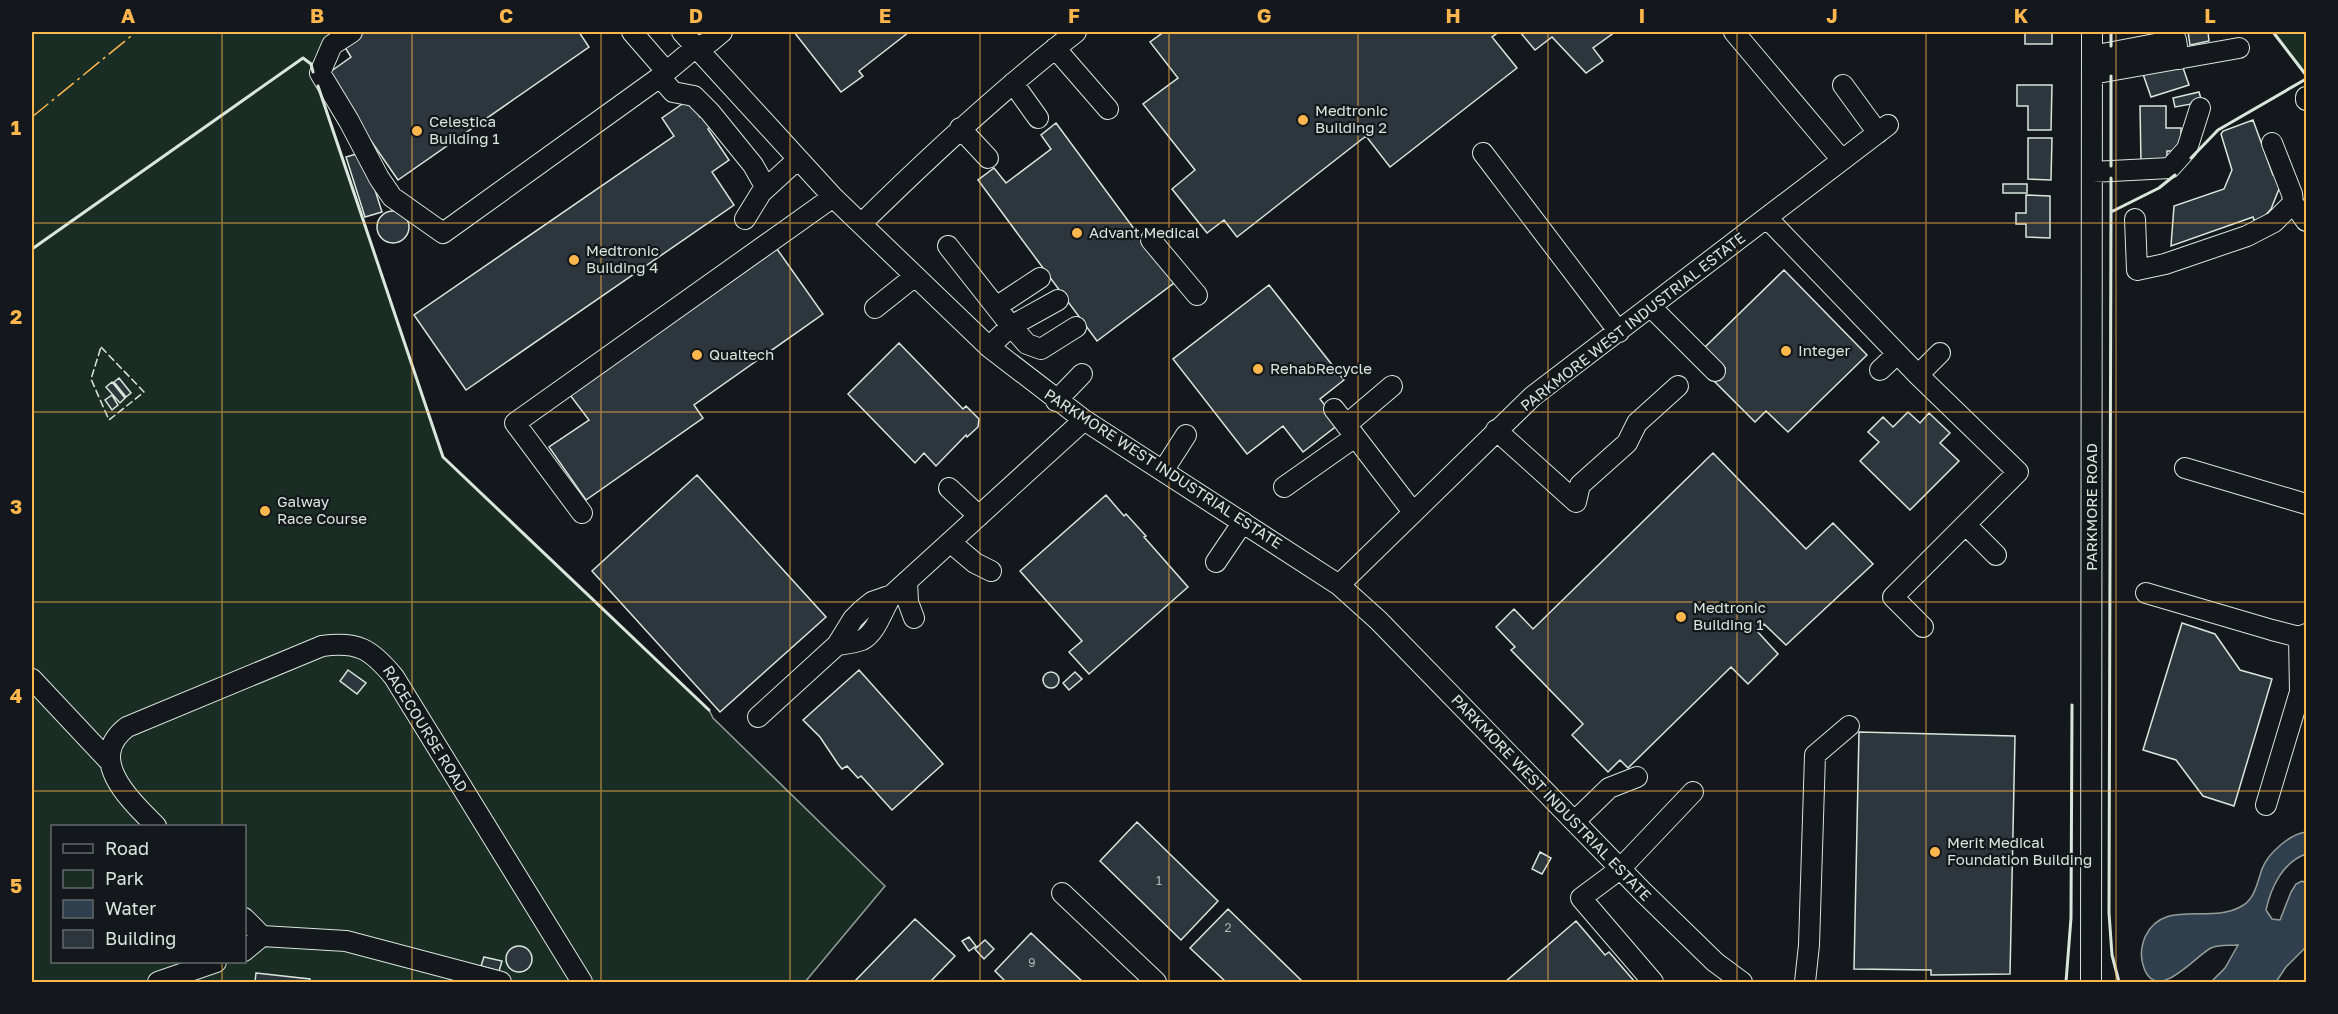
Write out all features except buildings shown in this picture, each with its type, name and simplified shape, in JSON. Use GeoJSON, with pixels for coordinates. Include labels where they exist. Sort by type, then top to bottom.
{"type":"FeatureCollection","features":[{"type":"Feature","properties":{"kind":"street"},"geometry":{"type":"LineString","coordinates":[[352,32],[332,45],[320,73],[392,197],[443,233],[663,74],[696,47],[710,42],[722,32]]}},
{"type":"Feature","properties":{"kind":"street"},"geometry":{"type":"LineString","coordinates":[[632,32],[663,74],[673,92],[694,96],[710,112],[753,165],[766,188]]}},
{"type":"Feature","properties":{"kind":"street","name":"PARKMORE WEST INDUSTRIAL ESTATE"},"geometry":{"type":"LineString","coordinates":[[682,32],[833,197],[989,347],[1056,401],[1339,585],[1378,620],[1714,962],[1742,982]]}},
{"type":"Feature","properties":{"kind":"street"},"geometry":{"type":"LineString","coordinates":[[861,224],[960,128],[1076,32]]}},
{"type":"Feature","properties":{"kind":"street"},"geometry":{"type":"LineString","coordinates":[[1734,32],[1842,160]]}},
{"type":"Feature","properties":{"kind":"street","name":"PARKMORE ROAD"},"geometry":{"type":"LineString","coordinates":[[2091,982],[2092,32]]}},
{"type":"Feature","properties":{"kind":"street"},"geometry":{"type":"LineString","coordinates":[[2092,65],[2176,40],[2179,59],[2239,48]]}},
{"type":"Feature","properties":{"kind":"street"},"geometry":{"type":"LineString","coordinates":[[1055,48],[1108,109]]}},
{"type":"Feature","properties":{"kind":"street"},"geometry":{"type":"LineString","coordinates":[[1013,83],[1038,118]]}},
{"type":"Feature","properties":{"kind":"street","name":"PARKMORE WEST INDUSTRIAL ESTATE"},"geometry":{"type":"LineString","coordinates":[[1339,585],[1533,396],[1883,129],[1843,85]]}},
{"type":"Feature","properties":{"kind":"street"},"geometry":{"type":"LineString","coordinates":[[2092,172],[2170,168],[2187,149],[2200,108]]}},
{"type":"Feature","properties":{"kind":"street"},"geometry":{"type":"LineString","coordinates":[[960,128],[988,158]]}},
{"type":"Feature","properties":{"kind":"street"},"geometry":{"type":"LineString","coordinates":[[2272,143],[2292,194],[2293,203],[2307,221]]}},
{"type":"Feature","properties":{"kind":"street"},"geometry":{"type":"LineString","coordinates":[[1483,153],[1619,332]]}},
{"type":"Feature","properties":{"kind":"street"},"geometry":{"type":"LineString","coordinates":[[745,219],[766,188],[797,160]]}},
{"type":"Feature","properties":{"kind":"street"},"geometry":{"type":"LineString","coordinates":[[582,513],[515,423],[833,197]]}},
{"type":"Feature","properties":{"kind":"street"},"geometry":{"type":"LineString","coordinates":[[2135,219],[2137,270],[2165,264],[2247,236],[2274,222],[2293,203]]}},
{"type":"Feature","properties":{"kind":"street"},"geometry":{"type":"LineString","coordinates":[[1767,218],[1897,354],[2018,472],[1893,597],[1923,627]]}},
{"type":"Feature","properties":{"kind":"street"},"geometry":{"type":"LineString","coordinates":[[1151,240],[1197,295]]}},
{"type":"Feature","properties":{"kind":"street"},"geometry":{"type":"LineString","coordinates":[[948,246],[1028,344],[1041,349],[1076,327]]}},
{"type":"Feature","properties":{"kind":"street"},"geometry":{"type":"LineString","coordinates":[[875,308],[914,277]]}},
{"type":"Feature","properties":{"kind":"street"},"geometry":{"type":"LineString","coordinates":[[996,307],[1040,278]]}},
{"type":"Feature","properties":{"kind":"street"},"geometry":{"type":"LineString","coordinates":[[989,347],[1011,326],[1058,300]]}},
{"type":"Feature","properties":{"kind":"street"},"geometry":{"type":"LineString","coordinates":[[1651,307],[1715,371]]}},
{"type":"Feature","properties":{"kind":"street"},"geometry":{"type":"LineString","coordinates":[[1918,375],[1940,353]]}},
{"type":"Feature","properties":{"kind":"street"},"geometry":{"type":"LineString","coordinates":[[1880,370],[1897,354]]}},
{"type":"Feature","properties":{"kind":"street"},"geometry":{"type":"LineString","coordinates":[[1056,401],[1082,374]]}},
{"type":"Feature","properties":{"kind":"street"},"geometry":{"type":"LineString","coordinates":[[1284,488],[1351,431],[1392,386]]}},
{"type":"Feature","properties":{"kind":"street"},"geometry":{"type":"LineString","coordinates":[[1497,430],[1576,502],[1580,485],[1627,443],[1637,423],[1678,386]]}},
{"type":"Feature","properties":{"kind":"street"},"geometry":{"type":"LineString","coordinates":[[1334,409],[1413,512]]}},
{"type":"Feature","properties":{"kind":"street"},"geometry":{"type":"LineString","coordinates":[[758,717],[837,645],[853,619],[862,610],[872,602],[900,588],[1084,420]]}},
{"type":"Feature","properties":{"kind":"street"},"geometry":{"type":"LineString","coordinates":[[1163,471],[1186,435]]}},
{"type":"Feature","properties":{"kind":"street"},"geometry":{"type":"LineString","coordinates":[[2185,468],[2307,504]]}},
{"type":"Feature","properties":{"kind":"street"},"geometry":{"type":"LineString","coordinates":[[949,488],[979,516]]}},
{"type":"Feature","properties":{"kind":"street"},"geometry":{"type":"LineString","coordinates":[[1216,562],[1243,522]]}},
{"type":"Feature","properties":{"kind":"street"},"geometry":{"type":"LineString","coordinates":[[1966,525],[1996,555]]}},
{"type":"Feature","properties":{"kind":"street"},"geometry":{"type":"LineString","coordinates":[[950,542],[975,563],[991,571]]}},
{"type":"Feature","properties":{"kind":"street"},"geometry":{"type":"LineString","coordinates":[[900,588],[914,618]]}},
{"type":"Feature","properties":{"kind":"street"},"geometry":{"type":"LineString","coordinates":[[2146,593],[2303,635],[2300,692],[2266,805]]}},
{"type":"Feature","properties":{"kind":"street","name":"RACECOURSE ROAD"},"geometry":{"type":"LineString","coordinates":[[110,762],[109,751],[113,740],[127,727],[322,646],[341,643],[368,650],[394,676],[582,982]]}},
{"type":"Feature","properties":{"kind":"street"},"geometry":{"type":"LineString","coordinates":[[32,680],[110,762],[125,795],[155,825]]}},
{"type":"Feature","properties":{"kind":"street"},"geometry":{"type":"LineString","coordinates":[[1806,982],[1815,755],[1850,726]]}},
{"type":"Feature","properties":{"kind":"street"},"geometry":{"type":"LineString","coordinates":[[1575,821],[1609,788],[1637,777]]}},
{"type":"Feature","properties":{"kind":"street"},"geometry":{"type":"LineString","coordinates":[[1653,982],[1581,898],[1620,868],[1693,792]]}},
{"type":"Feature","properties":{"kind":"street"},"geometry":{"type":"LineString","coordinates":[[1062,893],[1156,982]]}},
{"type":"Feature","properties":{"kind":"street"},"geometry":{"type":"LineString","coordinates":[[246,920],[262,936],[346,941],[501,982]]}},
{"type":"Feature","properties":{"kind":"street"},"geometry":{"type":"LineString","coordinates":[[246,949],[262,936]]}},
{"type":"Feature","properties":{"kind":"street"},"geometry":{"type":"LineString","coordinates":[[158,982],[213,963]]}},
{"type":"Feature","properties":{"kind":"green space","name":"Galway Race Course"},"geometry":{"type":"Polygon","coordinates":[[[32,32],[341,32],[321,45],[324,57],[311,64],[443,457],[709,710],[713,718],[885,886],[805,982],[32,982],[32,32]]]}},
{"type":"Feature","properties":{"kind":"green space"},"geometry":{"type":"Polygon","coordinates":[[[2273,32],[2306,32],[2306,75],[2273,32]]]}},
{"type":"Feature","properties":{"kind":"water"},"geometry":{"type":"Polygon","coordinates":[[[2306,832],[2306,854],[2291,863],[2279,876],[2266,910],[2272,919],[2280,920],[2296,884],[2302,881],[2306,883],[2306,947],[2286,967],[2276,982],[2211,982],[2225,968],[2238,945],[2211,948],[2167,980],[2158,981],[2150,978],[2144,968],[2142,953],[2145,937],[2153,925],[2163,918],[2175,915],[2228,912],[2245,904],[2252,896],[2262,869],[2274,851],[2293,836],[2306,832]]]}},
{"type":"Feature","properties":{"kind":"fence"},"geometry":{"type":"LineString","coordinates":[[101,347],[144,392],[109,420],[91,379],[101,347]]}},
{"type":"Feature","properties":{"kind":"wall"},"geometry":{"type":"LineString","coordinates":[[2111,32],[2111,46]]}},
{"type":"Feature","properties":{"kind":"wall"},"geometry":{"type":"LineString","coordinates":[[2273,32],[2306,75]]}},
{"type":"Feature","properties":{"kind":"wall"},"geometry":{"type":"LineString","coordinates":[[32,249],[303,58],[311,64],[313,72]]}},
{"type":"Feature","properties":{"kind":"wall"},"geometry":{"type":"LineString","coordinates":[[2111,76],[2111,166]]}},
{"type":"Feature","properties":{"kind":"wall"},"geometry":{"type":"LineString","coordinates":[[2191,158],[2218,130],[2306,79]]}},
{"type":"Feature","properties":{"kind":"wall"},"geometry":{"type":"LineString","coordinates":[[318,86],[443,457],[709,710]]}},
{"type":"Feature","properties":{"kind":"wall"},"geometry":{"type":"LineString","coordinates":[[2119,982],[2112,955],[2109,913],[2111,212],[2159,188],[2175,175]]}},
{"type":"Feature","properties":{"kind":"wall"},"geometry":{"type":"LineString","coordinates":[[2111,178],[2112,211]]}},
{"type":"Feature","properties":{"kind":"wall"},"geometry":{"type":"LineString","coordinates":[[2066,982],[2071,918],[2072,705]]}},
{"type":"Feature","properties":{"kind":"power"},"geometry":{"type":"LineString","coordinates":[[32,117],[136,32]]}},
{"type":"Feature","properties":{"kind":"place","name":"Medtronic Building 2"},"geometry":{"type":"Point","coordinates":[1303,120]}},
{"type":"Feature","properties":{"kind":"place","name":"Celestica Building 1"},"geometry":{"type":"Point","coordinates":[417,131]}},
{"type":"Feature","properties":{"kind":"place","name":"Advant Medical"},"geometry":{"type":"Point","coordinates":[1077,233]}},
{"type":"Feature","properties":{"kind":"place","name":"Medtronic Building 4"},"geometry":{"type":"Point","coordinates":[574,260]}},
{"type":"Feature","properties":{"kind":"place","name":"Integer"},"geometry":{"type":"Point","coordinates":[1786,351]}},
{"type":"Feature","properties":{"kind":"place","name":"Qualtech"},"geometry":{"type":"Point","coordinates":[697,355]}},
{"type":"Feature","properties":{"kind":"place","name":"RehabRecycle"},"geometry":{"type":"Point","coordinates":[1258,369]}},
{"type":"Feature","properties":{"kind":"place","name":"Galway Race Course"},"geometry":{"type":"Point","coordinates":[265,511]}},
{"type":"Feature","properties":{"kind":"place","name":"Medtronic Building 1"},"geometry":{"type":"Point","coordinates":[1681,617]}},
{"type":"Feature","properties":{"kind":"place","name":"Merit Medical Foundation Building"},"geometry":{"type":"Point","coordinates":[1935,852]}}]}
